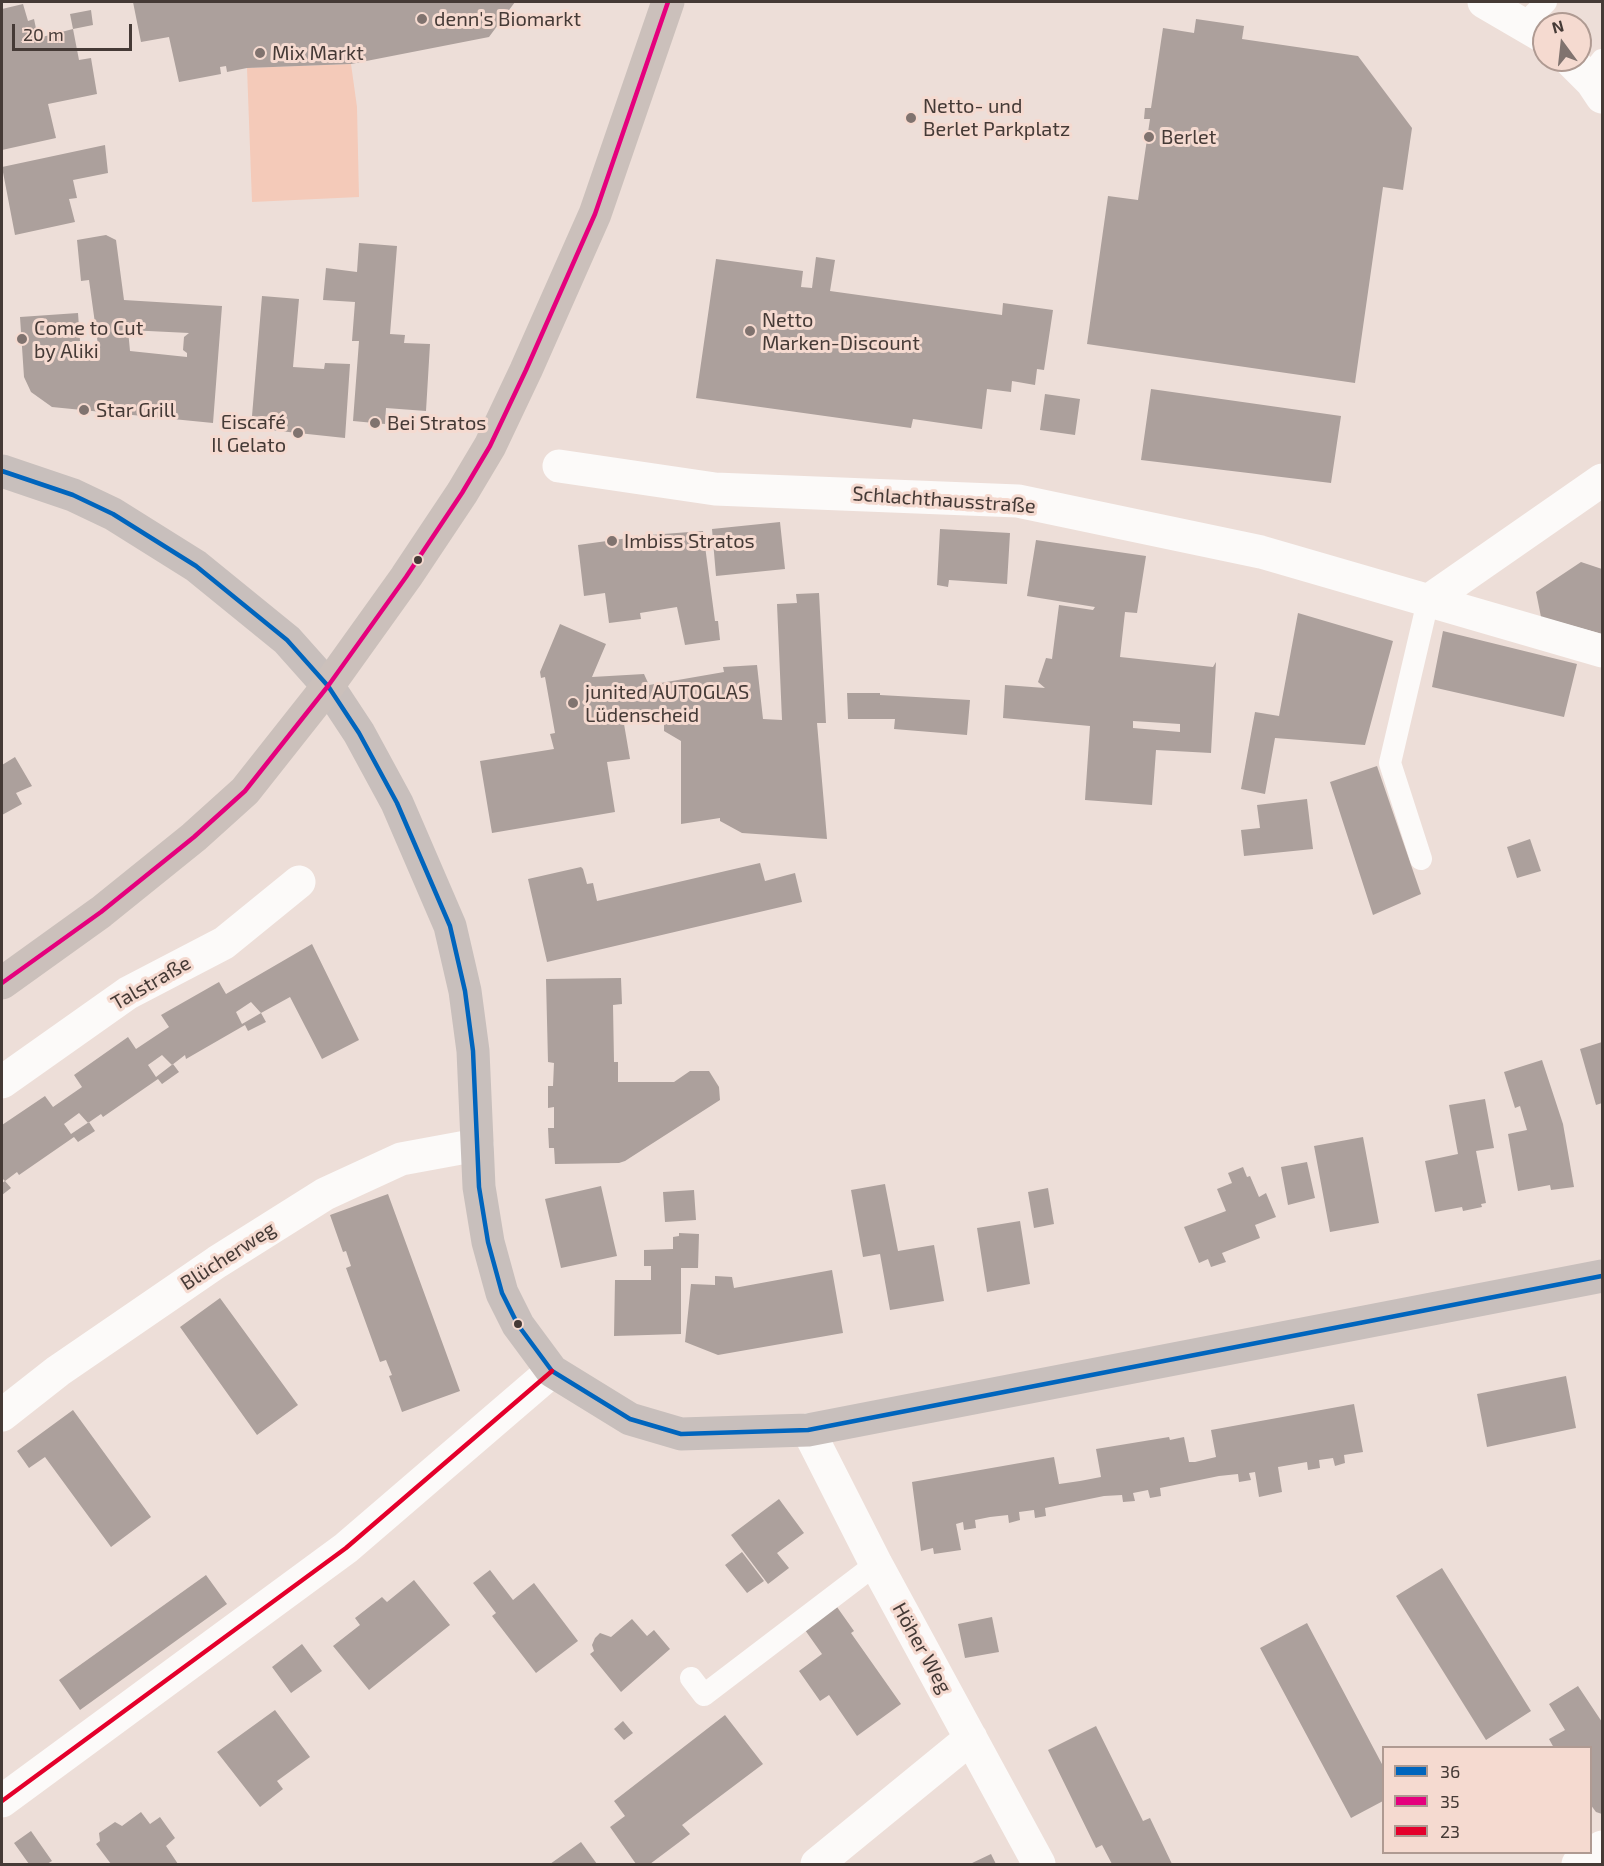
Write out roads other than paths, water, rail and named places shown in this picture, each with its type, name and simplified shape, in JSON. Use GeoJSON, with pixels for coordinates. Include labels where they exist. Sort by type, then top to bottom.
{"type":"FeatureCollection","features":[{"type":"Feature","properties":{"kind":"main road"},"geometry":{"type":"LineString","coordinates":[[2,983],[101,912],[230,806],[265,768],[328,686],[462,493],[490,446],[595,214],[668,2]]}},
{"type":"Feature","properties":{"kind":"main road"},"geometry":{"type":"LineString","coordinates":[[2,471],[73,495],[113,514],[196,566],[286,640],[328,686],[358,733],[397,803],[450,926],[467,1000],[473,1051],[479,1187],[488,1242],[502,1293],[518,1325],[552,1371],[630,1419],[681,1434],[808,1430],[1602,1276]]}},
{"type":"Feature","properties":{"kind":"street"},"geometry":{"type":"LineString","coordinates":[[1484,2],[1532,19]]}},
{"type":"Feature","properties":{"kind":"street","name":"Schlachthausstraße"},"geometry":{"type":"LineString","coordinates":[[559,466],[715,489],[1018,501],[1261,552],[1602,651]]}},
{"type":"Feature","properties":{"kind":"street"},"geometry":{"type":"LineString","coordinates":[[1428,601],[1602,480]]}},
{"type":"Feature","properties":{"kind":"street","name":"Talstraße"},"geometry":{"type":"LineString","coordinates":[[2,1082],[128,993],[224,943],[299,882]]}},
{"type":"Feature","properties":{"kind":"street","name":"Blücherweg"},"geometry":{"type":"LineString","coordinates":[[2,1415],[58,1371],[142,1313],[325,1194],[401,1159],[477,1145]]}},
{"type":"Feature","properties":{"kind":"street"},"geometry":{"type":"LineString","coordinates":[[2,1801],[346,1548],[552,1371]]}},
{"type":"Feature","properties":{"kind":"street","name":"Höher Weg"},"geometry":{"type":"LineString","coordinates":[[808,1430],[876,1564],[1039,1864]]}},
{"type":"Feature","properties":{"kind":"street"},"geometry":{"type":"LineString","coordinates":[[817,1864],[971,1738]]}},
{"type":"Feature","properties":{"kind":"street"},"geometry":{"type":"LineString","coordinates":[[1578,1864],[1602,1847]]}},
{"type":"Feature","properties":{"kind":"lane"},"geometry":{"type":"LineString","coordinates":[[1420,860],[1390,763],[1428,601]]}},
{"type":"Feature","properties":{"kind":"lane"},"geometry":{"type":"LineString","coordinates":[[691,1678],[704,1695],[876,1564]]}},
{"type":"Feature","properties":{"kind":"place","name":"denn's Biomarkt"},"geometry":{"type":"Point","coordinates":[422,19]}},
{"type":"Feature","properties":{"kind":"place","name":"Mix Markt"},"geometry":{"type":"Point","coordinates":[260,53]}},
{"type":"Feature","properties":{"kind":"place","name":"Netto- und Berlet Parkplatz"},"geometry":{"type":"Point","coordinates":[911,118]}},
{"type":"Feature","properties":{"kind":"place","name":"Berlet"},"geometry":{"type":"Point","coordinates":[1149,137]}},
{"type":"Feature","properties":{"kind":"place","name":"Netto Marken-Discount"},"geometry":{"type":"Point","coordinates":[750,331]}},
{"type":"Feature","properties":{"kind":"place","name":"Come to Cut by Aliki"},"geometry":{"type":"Point","coordinates":[22,339]}},
{"type":"Feature","properties":{"kind":"place","name":"Star Grill"},"geometry":{"type":"Point","coordinates":[84,410]}},
{"type":"Feature","properties":{"kind":"place","name":"Bei Stratos"},"geometry":{"type":"Point","coordinates":[375,423]}},
{"type":"Feature","properties":{"kind":"place","name":"Eiscafé Il Gelato"},"geometry":{"type":"Point","coordinates":[298,433]}},
{"type":"Feature","properties":{"kind":"place","name":"Imbiss Stratos"},"geometry":{"type":"Point","coordinates":[612,541]}},
{"type":"Feature","properties":{"kind":"place","name":"junited AUTOGLAS Lüdenscheid"},"geometry":{"type":"Point","coordinates":[573,703]}}]}
